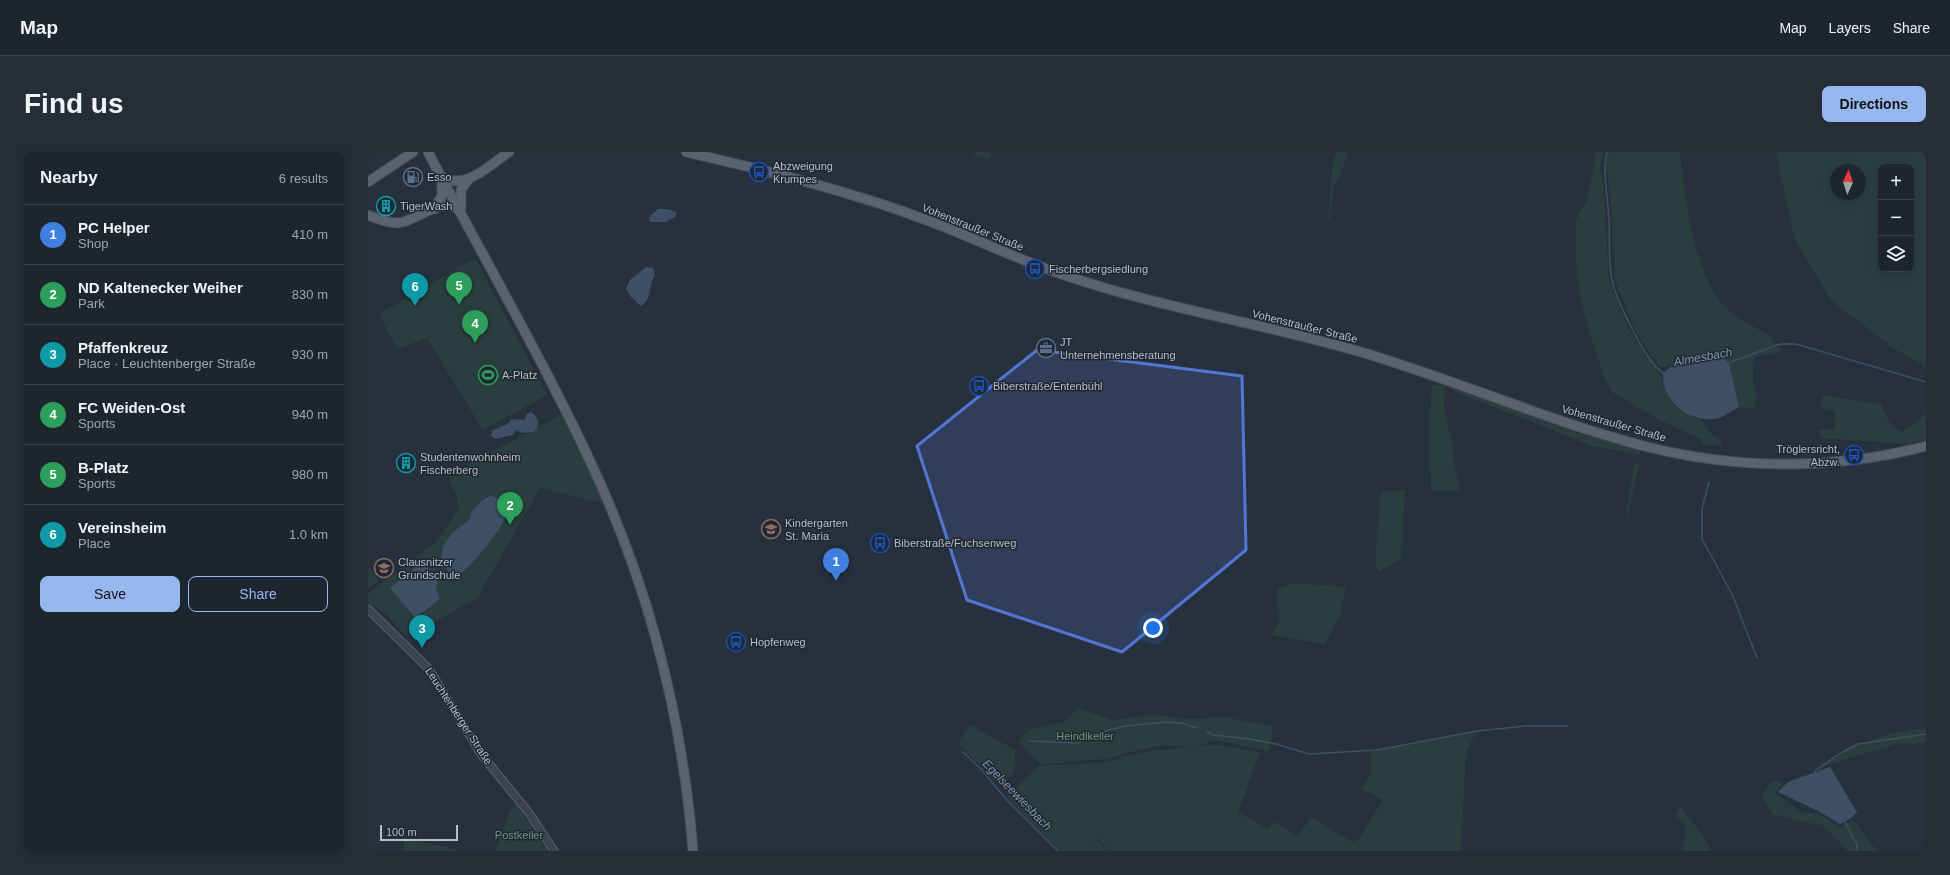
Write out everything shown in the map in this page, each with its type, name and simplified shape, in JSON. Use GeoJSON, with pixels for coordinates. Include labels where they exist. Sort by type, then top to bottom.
{"type":"FeatureCollection","features":[{"type":"Feature","properties":{"kind":"main road"},"geometry":{"type":"LineString","coordinates":[[368,182],[413,152]]}},
{"type":"Feature","properties":{"kind":"main road"},"geometry":{"type":"LineString","coordinates":[[462,212],[461,190],[468,180],[509,152]]}},
{"type":"Feature","properties":{"kind":"main road","name":"Vohenstraußer Straße"},"geometry":{"type":"LineString","coordinates":[[686,152],[766,170],[927,220],[1047,270],[1098,286],[1354,350],[1417,369],[1547,416],[1645,446],[1688,455],[1764,464],[1832,463],[1886,455],[1926,446]]}},
{"type":"Feature","properties":{"kind":"main road"},"geometry":{"type":"LineString","coordinates":[[430,155],[462,212],[566,413],[601,486],[638,580],[657,642],[681,752],[693,851]]}},
{"type":"Feature","properties":{"kind":"main road"},"geometry":{"type":"LineString","coordinates":[[442,177],[453,182],[468,180]]}},
{"type":"Feature","properties":{"kind":"main road"},"geometry":{"type":"LineString","coordinates":[[434,209],[442,196],[442,177]]}},
{"type":"Feature","properties":{"kind":"main road"},"geometry":{"type":"LineString","coordinates":[[368,214],[380,220],[398,222],[410,220],[434,209],[450,206],[462,212]]}},
{"type":"Feature","properties":{"kind":"street","name":"Leuchtenberger Straße"},"geometry":{"type":"LineString","coordinates":[[368,609],[429,669],[481,754],[529,813],[554,851]]}},
{"type":"Feature","properties":{"kind":"highlighted area"},"geometry":{"type":"Polygon","coordinates":[[[1037,350],[1242,376],[1246,550],[1122,652],[967,600],[917,446],[1037,350]]]}},
{"type":"Feature","properties":{"kind":"green space"},"geometry":{"type":"Polygon","coordinates":[[[975,152],[991,152],[989,159],[974,155],[975,152]]]}},
{"type":"Feature","properties":{"kind":"green space"},"geometry":{"type":"Polygon","coordinates":[[[1337,152],[1348,152],[1339,179],[1334,185],[1330,218],[1328,220],[1333,161],[1337,152]]]}},
{"type":"Feature","properties":{"kind":"green space"},"geometry":{"type":"Polygon","coordinates":[[[1596,152],[1604,152],[1600,165],[1604,191],[1609,280],[1628,328],[1662,377],[1663,386],[1675,407],[1700,419],[1712,435],[1722,441],[1720,445],[1703,445],[1701,439],[1660,420],[1612,392],[1603,375],[1584,313],[1579,289],[1576,262],[1576,220],[1588,198],[1596,152]]]}},
{"type":"Feature","properties":{"kind":"green space"},"geometry":{"type":"Polygon","coordinates":[[[1609,152],[1680,152],[1692,233],[1704,273],[1713,291],[1729,311],[1770,337],[1782,351],[1754,357],[1753,382],[1757,397],[1754,408],[1739,407],[1729,363],[1708,357],[1660,367],[1649,353],[1634,328],[1615,280],[1610,191],[1606,164],[1609,152]]]}},
{"type":"Feature","properties":{"kind":"green space"},"geometry":{"type":"Polygon","coordinates":[[[1776,152],[1926,152],[1926,367],[1893,348],[1831,300],[1794,238],[1776,152]]]}},
{"type":"Feature","properties":{"kind":"green space"},"geometry":{"type":"Polygon","coordinates":[[[475,258],[547,395],[483,430],[427,338],[397,349],[379,314],[475,258]]]}},
{"type":"Feature","properties":{"kind":"green space"},"geometry":{"type":"Polygon","coordinates":[[[1432,385],[1445,386],[1444,407],[1459,490],[1431,490],[1429,429],[1432,385]]]}},
{"type":"Feature","properties":{"kind":"green space"},"geometry":{"type":"Polygon","coordinates":[[[1452,388],[1583,435],[1640,450],[1640,455],[1593,446],[1455,392],[1452,388]]]}},
{"type":"Feature","properties":{"kind":"green space"},"geometry":{"type":"Polygon","coordinates":[[[1823,395],[1881,404],[1891,426],[1902,432],[1926,414],[1926,440],[1906,444],[1822,438],[1818,430],[1835,429],[1835,411],[1820,407],[1823,395]]]}},
{"type":"Feature","properties":{"kind":"green space"},"geometry":{"type":"Polygon","coordinates":[[[561,415],[606,504],[540,488],[477,598],[407,637],[387,615],[368,602],[368,594],[435,543],[458,510],[457,496],[449,480],[469,464],[561,415]],[[487,496],[472,511],[470,520],[453,532],[443,546],[441,559],[446,570],[453,576],[478,556],[499,529],[509,510],[487,496]],[[424,563],[391,588],[413,617],[438,594],[436,589],[438,582],[424,563]]]}},
{"type":"Feature","properties":{"kind":"green space"},"geometry":{"type":"Polygon","coordinates":[[[1634,464],[1639,464],[1628,515],[1626,515],[1634,464]]]}},
{"type":"Feature","properties":{"kind":"green space"},"geometry":{"type":"Polygon","coordinates":[[[1405,490],[1401,559],[1378,572],[1375,562],[1381,491],[1405,490]]]}},
{"type":"Feature","properties":{"kind":"green space"},"geometry":{"type":"Polygon","coordinates":[[[370,568],[379,581],[368,589],[368,570],[370,568]]]}},
{"type":"Feature","properties":{"kind":"green space"},"geometry":{"type":"Polygon","coordinates":[[[1293,583],[1346,587],[1340,615],[1325,644],[1272,635],[1279,621],[1277,589],[1293,583]]]}},
{"type":"Feature","properties":{"kind":"green space","name":"Heindlkeller"},"geometry":{"type":"Polygon","coordinates":[[[1078,708],[1113,720],[1151,715],[1189,719],[1223,717],[1273,726],[1269,751],[1217,740],[1196,746],[1217,745],[1260,752],[1238,812],[1267,829],[1275,822],[1297,836],[1312,817],[1352,842],[1359,839],[1383,800],[1362,789],[1371,773],[1371,751],[1477,731],[1466,751],[1461,851],[1109,851],[1097,838],[1087,848],[1096,840],[1107,851],[1060,851],[1007,797],[1039,766],[1108,762],[1137,753],[1190,747],[1163,745],[1106,759],[1040,764],[1019,742],[1028,730],[1064,722],[1078,708]]]}},
{"type":"Feature","properties":{"kind":"green space"},"geometry":{"type":"Polygon","coordinates":[[[970,725],[1015,750],[1014,773],[999,785],[958,743],[970,725]]]}},
{"type":"Feature","properties":{"kind":"green space"},"geometry":{"type":"Polygon","coordinates":[[[1926,728],[1926,742],[1915,744],[1899,743],[1821,767],[1822,764],[1852,747],[1892,733],[1926,728]]]}},
{"type":"Feature","properties":{"kind":"green space"},"geometry":{"type":"Polygon","coordinates":[[[1772,781],[1783,782],[1775,793],[1803,813],[1817,813],[1840,827],[1853,820],[1877,851],[1846,851],[1844,846],[1822,825],[1773,814],[1761,797],[1772,781]]]}},
{"type":"Feature","properties":{"kind":"green space","name":"Postkeller"},"geometry":{"type":"Polygon","coordinates":[[[516,804],[547,851],[495,851],[511,809],[516,804]]]}},
{"type":"Feature","properties":{"kind":"green space"},"geometry":{"type":"Polygon","coordinates":[[[1680,806],[1701,833],[1711,851],[1682,851],[1687,828],[1676,816],[1680,806]]]}},
{"type":"Feature","properties":{"kind":"green space"},"geometry":{"type":"Polygon","coordinates":[[[404,838],[462,851],[404,851],[404,838]]]}},
{"type":"Feature","properties":{"kind":"water"},"geometry":{"type":"Polygon","coordinates":[[[658,209],[667,209],[676,212],[676,216],[666,222],[650,222],[649,217],[658,209]]]}},
{"type":"Feature","properties":{"kind":"water"},"geometry":{"type":"Polygon","coordinates":[[[646,267],[653,268],[655,275],[649,296],[645,303],[641,306],[630,296],[626,289],[630,280],[646,267]]]}},
{"type":"Feature","properties":{"kind":"water"},"geometry":{"type":"Polygon","coordinates":[[[1720,355],[1729,363],[1739,407],[1716,419],[1703,419],[1685,412],[1671,400],[1666,392],[1663,373],[1674,365],[1720,355]]]}},
{"type":"Feature","properties":{"kind":"water"},"geometry":{"type":"Polygon","coordinates":[[[531,412],[536,416],[538,421],[538,427],[534,432],[522,433],[516,430],[513,435],[496,439],[491,436],[492,431],[495,429],[505,425],[512,419],[524,420],[527,414],[531,412]]]}},
{"type":"Feature","properties":{"kind":"water"},"geometry":{"type":"Polygon","coordinates":[[[491,495],[508,505],[508,511],[504,520],[489,543],[471,564],[457,576],[450,575],[441,559],[443,546],[453,532],[469,520],[472,511],[481,501],[491,495]]]}},
{"type":"Feature","properties":{"kind":"water"},"geometry":{"type":"Polygon","coordinates":[[[421,563],[426,565],[438,582],[436,589],[440,599],[415,618],[390,588],[421,563]]]}},
{"type":"Feature","properties":{"kind":"water"},"geometry":{"type":"Polygon","coordinates":[[[1830,767],[1857,812],[1850,819],[1840,824],[1818,811],[1778,792],[1788,782],[1830,767]]]}},
{"type":"Feature","properties":{"kind":"waterway","name":"Almesbach"},"geometry":{"type":"LineString","coordinates":[[1607,152],[1605,177],[1612,280],[1625,315],[1640,344],[1648,357],[1663,373]]}},
{"type":"Feature","properties":{"kind":"waterway","name":"Almesbach"},"geometry":{"type":"LineString","coordinates":[[1728,363],[1780,344],[1796,344],[1926,382]]}},
{"type":"Feature","properties":{"kind":"waterway"},"geometry":{"type":"LineString","coordinates":[[1709,482],[1702,509],[1702,539],[1732,594],[1757,658]]}},
{"type":"Feature","properties":{"kind":"waterway"},"geometry":{"type":"LineString","coordinates":[[1029,741],[1077,743],[1105,731],[1125,726],[1166,722],[1182,723],[1197,728]]}},
{"type":"Feature","properties":{"kind":"waterway"},"geometry":{"type":"LineString","coordinates":[[1207,732],[1213,735],[1250,739],[1276,744],[1309,754],[1377,750],[1477,731],[1526,726],[1568,726]]}},
{"type":"Feature","properties":{"kind":"waterway"},"geometry":{"type":"LineString","coordinates":[[1815,773],[1815,771],[1839,754],[1858,744],[1926,734]]}},
{"type":"Feature","properties":{"kind":"waterway","name":"Egelseewiesbach"},"geometry":{"type":"LineString","coordinates":[[963,752],[981,769],[1005,798],[1058,851]]}},
{"type":"Feature","properties":{"kind":"waterway"},"geometry":{"type":"LineString","coordinates":[[1845,822],[1857,845],[1856,851]]}},
{"type":"Feature","properties":{"kind":"place","name":"Abzweigung Krumpes"},"geometry":{"type":"Point","coordinates":[759,172]}},
{"type":"Feature","properties":{"kind":"place","name":"Esso"},"geometry":{"type":"Point","coordinates":[413,177]}},
{"type":"Feature","properties":{"kind":"place","name":"TigerWash"},"geometry":{"type":"Point","coordinates":[386,206]}},
{"type":"Feature","properties":{"kind":"place","name":"Fischerbergsiedlung"},"geometry":{"type":"Point","coordinates":[1035,269]}},
{"type":"Feature","properties":{"kind":"place","name":"B-Platz"},"geometry":{"type":"Point","coordinates":[459,305]}},
{"type":"Feature","properties":{"kind":"place","name":"Vereinsheim"},"geometry":{"type":"Point","coordinates":[415,306]}},
{"type":"Feature","properties":{"kind":"place","name":"FC Weiden-Ost"},"geometry":{"type":"Point","coordinates":[475,343]}},
{"type":"Feature","properties":{"kind":"place","name":"JT Unternehmensberatung"},"geometry":{"type":"Point","coordinates":[1046,348]}},
{"type":"Feature","properties":{"kind":"place","name":"A-Platz"},"geometry":{"type":"Point","coordinates":[488,375]}},
{"type":"Feature","properties":{"kind":"place","name":"Biberstraße/Entenbühl"},"geometry":{"type":"Point","coordinates":[979,386]}},
{"type":"Feature","properties":{"kind":"place","name":"Tröglersricht, Abzw."},"geometry":{"type":"Point","coordinates":[1854,455]}},
{"type":"Feature","properties":{"kind":"place","name":"Studentenwohnheim Fischerberg"},"geometry":{"type":"Point","coordinates":[406,463]}},
{"type":"Feature","properties":{"kind":"place","name":"ND Kaltenecker Weiher"},"geometry":{"type":"Point","coordinates":[510,525]}},
{"type":"Feature","properties":{"kind":"place","name":"Kindergarten St. Maria"},"geometry":{"type":"Point","coordinates":[771,529]}},
{"type":"Feature","properties":{"kind":"place","name":"Biberstraße/Fuchsenweg"},"geometry":{"type":"Point","coordinates":[880,543]}},
{"type":"Feature","properties":{"kind":"place","name":"Clausnitzer Grundschule"},"geometry":{"type":"Point","coordinates":[384,568]}},
{"type":"Feature","properties":{"kind":"place","name":"PC Helper"},"geometry":{"type":"Point","coordinates":[836,581]}},
{"type":"Feature","properties":{"kind":"place","name":"Hopfenweg"},"geometry":{"type":"Point","coordinates":[736,642]}},
{"type":"Feature","properties":{"kind":"place","name":"Pfaffenkreuz"},"geometry":{"type":"Point","coordinates":[422,648]}}]}
